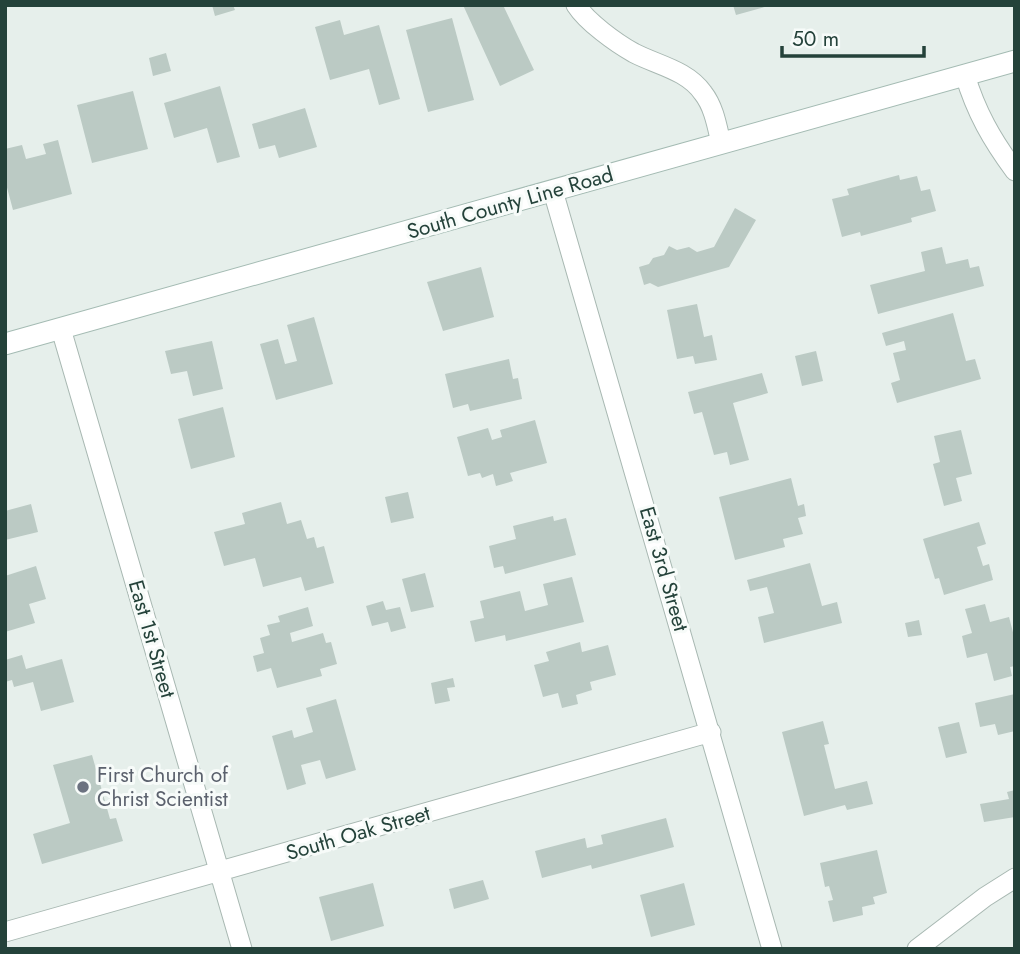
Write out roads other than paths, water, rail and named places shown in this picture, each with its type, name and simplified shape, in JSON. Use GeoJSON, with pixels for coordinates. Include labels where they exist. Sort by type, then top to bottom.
{"type":"FeatureCollection","features":[{"type":"Feature","properties":{"kind":"main road","name":"South County Line Road"},"geometry":{"type":"LineString","coordinates":[[5,344],[1015,61]]}},
{"type":"Feature","properties":{"kind":"street"},"geometry":{"type":"LineString","coordinates":[[576,5],[583,15],[632,52],[683,75],[702,91],[712,109],[721,143]]}},
{"type":"Feature","properties":{"kind":"street"},"geometry":{"type":"LineString","coordinates":[[965,75],[981,121],[1015,171]]}},
{"type":"Feature","properties":{"kind":"street","name":"East 3rd Street"},"geometry":{"type":"LineString","coordinates":[[553,191],[772,949]]}},
{"type":"Feature","properties":{"kind":"street","name":"East 1st Street"},"geometry":{"type":"LineString","coordinates":[[61,329],[243,949]]}},
{"type":"Feature","properties":{"kind":"street","name":"South Oak Street"},"geometry":{"type":"LineString","coordinates":[[5,932],[711,732]]}},
{"type":"Feature","properties":{"kind":"street"},"geometry":{"type":"LineString","coordinates":[[917,949],[974,905],[1015,878]]}},
{"type":"Feature","properties":{"kind":"place","name":"First Church of Christ Scientist"},"geometry":{"type":"Point","coordinates":[83,787]}}]}
